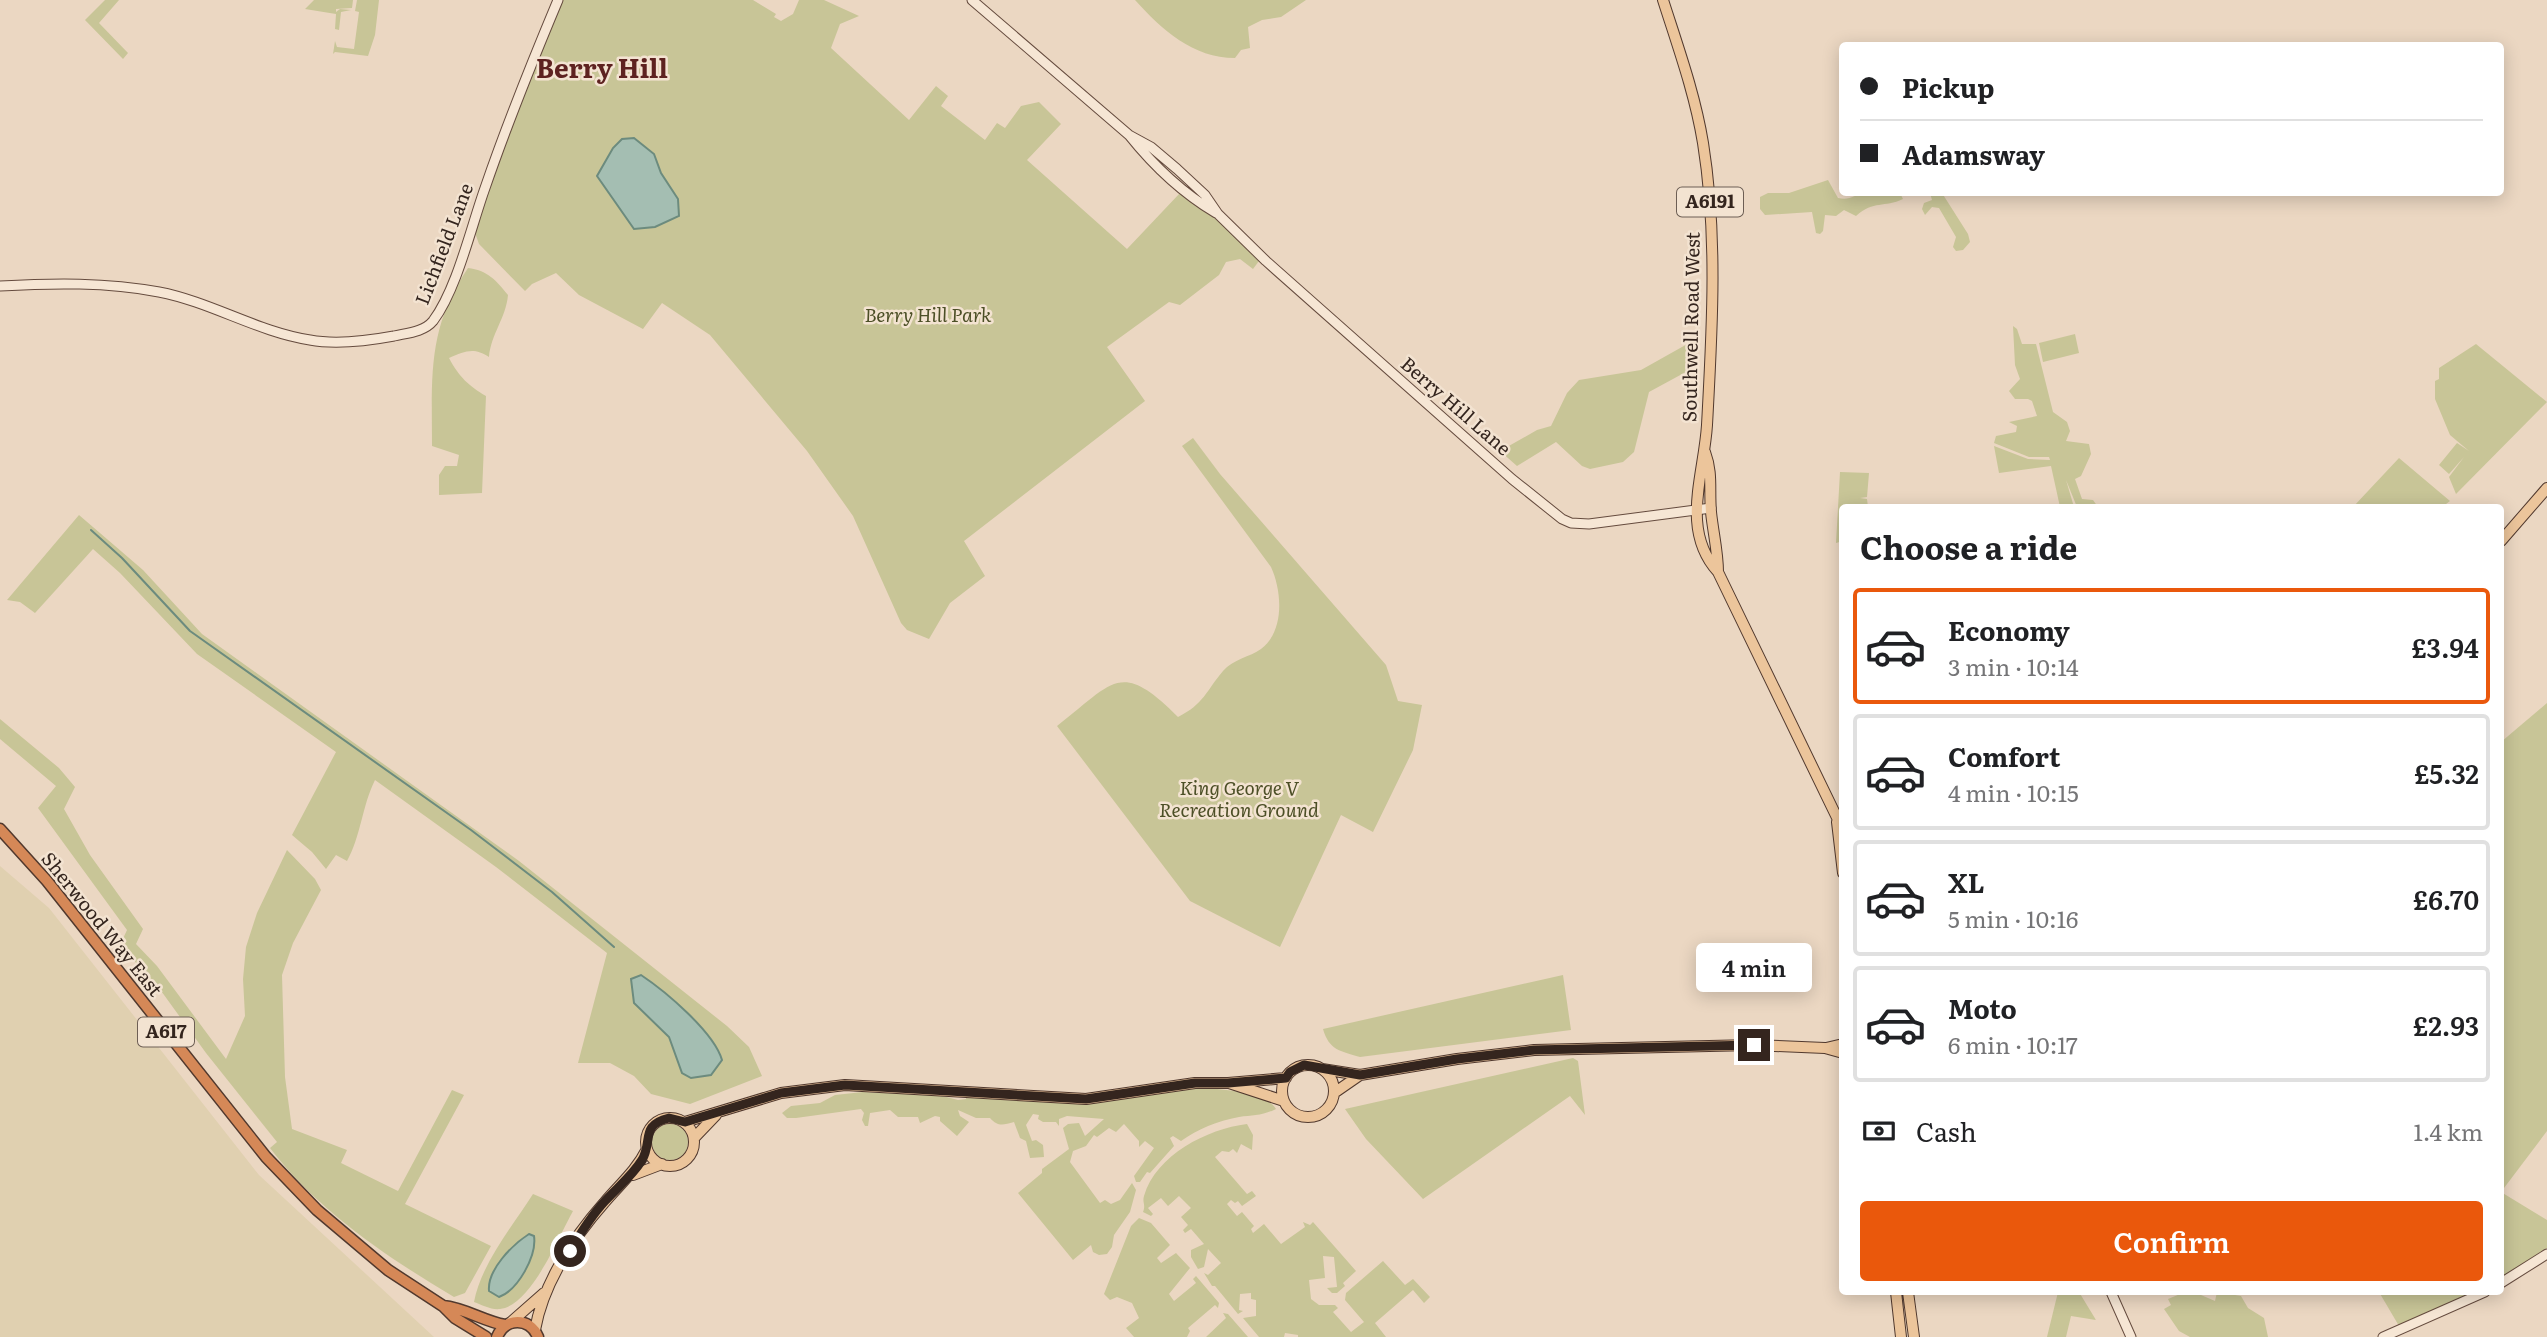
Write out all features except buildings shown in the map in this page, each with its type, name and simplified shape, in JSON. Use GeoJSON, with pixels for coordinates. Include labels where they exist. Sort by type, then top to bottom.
{"type":"FeatureCollection","features":[{"type":"Feature","properties":{"kind":"highway","name":"Sherwood Way East"},"geometry":{"type":"LineString","coordinates":[[0,829],[55,892],[266,1157],[338,1228],[388,1270],[486,1337]]}},
{"type":"Feature","properties":{"kind":"highway","name":"Sherwood Way East"},"geometry":{"type":"LineString","coordinates":[[443,1306],[460,1308],[482,1320],[507,1324],[524,1322],[538,1335]]}},
{"type":"Feature","properties":{"kind":"highway"},"geometry":{"type":"LineString","coordinates":[[497,1337],[507,1324]]}},
{"type":"Feature","properties":{"kind":"main road","name":"Southwell Road West"},"geometry":{"type":"LineString","coordinates":[[1663,0],[1695,102],[1710,200],[1710,333],[1705,451],[1699,471],[1695,509],[1707,559],[1718,572],[1839,823]]}},
{"type":"Feature","properties":{"kind":"main road","name":"Southwell Road West"},"geometry":{"type":"LineString","coordinates":[[1705,451],[1712,471],[1711,508],[1718,572]]}},
{"type":"Feature","properties":{"kind":"main road"},"geometry":{"type":"LineString","coordinates":[[2504,538],[2547,488]]}},
{"type":"Feature","properties":{"kind":"main road","name":"Southwell Road West"},"geometry":{"type":"LineString","coordinates":[[1836,818],[1839,852]]}},
{"type":"Feature","properties":{"kind":"main road"},"geometry":{"type":"LineString","coordinates":[[1284,1101],[1283,1085],[1286,1078],[1290,1072],[1304,1065],[1360,1075],[1534,1050],[1754,1045],[1825,1048],[1839,1045]]}},
{"type":"Feature","properties":{"kind":"main road"},"geometry":{"type":"LineString","coordinates":[[1228,1083],[1284,1101],[1301,1117],[1314,1116],[1328,1109],[1334,1093],[1331,1079],[1322,1069]]}},
{"type":"Feature","properties":{"kind":"main road"},"geometry":{"type":"LineString","coordinates":[[1334,1093],[1360,1075]]}},
{"type":"Feature","properties":{"kind":"main road"},"geometry":{"type":"LineString","coordinates":[[507,1324],[545,1293],[582,1230],[603,1203],[632,1175],[647,1149],[648,1133],[660,1120],[669,1118],[685,1122],[716,1115],[781,1093],[845,1085],[1086,1099],[1195,1083],[1286,1078]]}},
{"type":"Feature","properties":{"kind":"main road"},"geometry":{"type":"LineString","coordinates":[[647,1149],[653,1158],[662,1164],[674,1166],[685,1161],[691,1154],[694,1138],[716,1115]]}},
{"type":"Feature","properties":{"kind":"main road"},"geometry":{"type":"LineString","coordinates":[[685,1122],[694,1138]]}},
{"type":"Feature","properties":{"kind":"main road"},"geometry":{"type":"LineString","coordinates":[[632,1175],[662,1164]]}},
{"type":"Feature","properties":{"kind":"main road"},"geometry":{"type":"LineString","coordinates":[[538,1335],[545,1293]]}},
{"type":"Feature","properties":{"kind":"main road"},"geometry":{"type":"LineString","coordinates":[[1896,1295],[1901,1337]]}},
{"type":"Feature","properties":{"kind":"main road"},"geometry":{"type":"LineString","coordinates":[[1908,1295],[1914,1337]]}},
{"type":"Feature","properties":{"kind":"street","name":"Lichfield Lane"},"geometry":{"type":"LineString","coordinates":[[0,286],[91,284],[160,292],[189,299],[311,341],[388,337],[428,327],[439,312],[453,279],[516,102],[558,0]]}},
{"type":"Feature","properties":{"kind":"street","name":"Berry Hill Lane"},"geometry":{"type":"LineString","coordinates":[[972,0],[1129,135],[1144,154],[1190,186],[1335,323],[1512,479],[1562,519],[1571,523],[1589,524],[1711,508]]}},
{"type":"Feature","properties":{"kind":"street"},"geometry":{"type":"LineString","coordinates":[[2504,1281],[2547,1255]]}},
{"type":"Feature","properties":{"kind":"street"},"geometry":{"type":"LineString","coordinates":[[2112,1295],[2131,1337]]}},
{"type":"Feature","properties":{"kind":"street"},"geometry":{"type":"LineString","coordinates":[[2383,1337],[2478,1295]]}},
{"type":"Feature","properties":{"kind":"shaded area"},"geometry":{"type":"Polygon","coordinates":[[[634,138],[654,154],[661,173],[678,199],[679,216],[655,227],[634,229],[597,176],[613,148],[622,139],[634,138]]]}},
{"type":"Feature","properties":{"kind":"shaded area"},"geometry":{"type":"Polygon","coordinates":[[[0,866],[49,908],[259,1175],[434,1337],[0,1337],[0,866]]]}},
{"type":"Feature","properties":{"kind":"shaded area"},"geometry":{"type":"Polygon","coordinates":[[[641,975],[663,991],[709,1037],[722,1060],[711,1075],[691,1078],[682,1073],[669,1037],[634,1003],[631,979],[641,975]]]}},
{"type":"Feature","properties":{"kind":"shaded area"},"geometry":{"type":"Polygon","coordinates":[[[529,1234],[534,1236],[534,1244],[525,1271],[513,1287],[499,1297],[489,1291],[492,1275],[508,1251],[529,1234]]]}},
{"type":"Feature","properties":{"kind":"green space"},"geometry":{"type":"Polygon","coordinates":[[[105,0],[119,0],[99,23],[128,53],[123,59],[85,20],[105,0]]]}},
{"type":"Feature","properties":{"kind":"green space"},"geometry":{"type":"Polygon","coordinates":[[[314,0],[353,0],[352,8],[336,9],[336,12],[340,9],[351,10],[341,12],[339,30],[335,29],[336,14],[305,9],[314,0]]]}},
{"type":"Feature","properties":{"kind":"green space"},"geometry":{"type":"Polygon","coordinates":[[[357,0],[379,0],[375,35],[368,56],[335,52],[333,54],[335,41],[337,47],[354,49],[359,12],[355,11],[357,0]]]}},
{"type":"Feature","properties":{"kind":"green space","name":"Berry Hill Park"},"geometry":{"type":"Polygon","coordinates":[[[563,0],[753,0],[776,14],[774,17],[781,21],[793,14],[799,0],[824,0],[859,16],[840,24],[831,48],[909,120],[936,86],[948,96],[941,106],[985,140],[997,123],[1005,128],[1021,106],[1039,102],[1061,124],[1027,160],[1127,249],[1180,193],[1219,221],[1259,261],[1253,269],[1240,259],[1226,262],[1219,275],[1180,305],[1169,302],[1107,347],[1145,401],[964,541],[985,576],[950,603],[929,639],[907,630],[901,623],[853,516],[807,451],[710,335],[662,303],[643,329],[579,295],[556,273],[532,284],[525,291],[479,244],[474,230],[548,31],[563,0]]]}},
{"type":"Feature","properties":{"kind":"green space"},"geometry":{"type":"Polygon","coordinates":[[[1135,0],[1306,0],[1281,17],[1262,20],[1248,27],[1250,48],[1241,50],[1235,58],[1220,57],[1192,48],[1167,32],[1135,0]]]}},
{"type":"Feature","properties":{"kind":"green space"},"geometry":{"type":"Polygon","coordinates":[[[1828,180],[1838,198],[1902,196],[1903,199],[1868,208],[1856,216],[1844,210],[1836,216],[1825,215],[1823,231],[1820,234],[1816,233],[1812,212],[1765,215],[1760,209],[1760,197],[1768,193],[1789,193],[1828,180]]]}},
{"type":"Feature","properties":{"kind":"green space"},"geometry":{"type":"Polygon","coordinates":[[[1931,196],[1944,196],[1968,234],[1970,242],[1963,250],[1956,251],[1953,247],[1956,237],[1939,208],[1932,207],[1925,215],[1922,209],[1924,203],[1932,200],[1931,196]]]}},
{"type":"Feature","properties":{"kind":"green space"},"geometry":{"type":"Polygon","coordinates":[[[468,268],[491,277],[508,295],[489,357],[469,351],[449,358],[465,380],[486,396],[482,493],[439,495],[439,475],[445,466],[457,466],[459,455],[432,446],[435,354],[445,311],[468,268]]]}},
{"type":"Feature","properties":{"kind":"green space"},"geometry":{"type":"Polygon","coordinates":[[[2013,326],[2017,329],[2022,344],[2036,344],[2053,412],[2067,422],[2070,431],[2066,441],[2089,444],[2091,454],[2081,476],[2075,479],[2082,499],[2093,500],[2096,504],[2076,504],[2066,480],[2073,504],[2059,504],[2051,466],[1999,473],[1994,446],[2028,459],[2050,460],[2049,457],[2029,457],[1994,443],[1996,436],[2016,432],[2017,426],[2009,422],[2037,416],[2032,401],[2015,399],[2009,391],[2020,379],[2015,365],[2013,326]]]}},
{"type":"Feature","properties":{"kind":"green space"},"geometry":{"type":"Polygon","coordinates":[[[2075,334],[2079,353],[2043,362],[2039,343],[2075,334]]]}},
{"type":"Feature","properties":{"kind":"green space"},"geometry":{"type":"Polygon","coordinates":[[[1698,338],[1695,375],[1684,373],[1649,392],[1634,452],[1623,462],[1590,469],[1582,466],[1556,442],[1517,466],[1500,451],[1537,430],[1551,426],[1567,393],[1579,380],[1641,370],[1698,338]]]}},
{"type":"Feature","properties":{"kind":"green space"},"geometry":{"type":"Polygon","coordinates":[[[2476,344],[2547,402],[2456,494],[2449,477],[2464,457],[2449,474],[2439,465],[2457,443],[2469,451],[2450,435],[2435,399],[2435,381],[2439,379],[2439,368],[2476,344]]]}},
{"type":"Feature","properties":{"kind":"green space","name":"King George V Recreation Ground"},"geometry":{"type":"Polygon","coordinates":[[[1193,438],[1220,474],[1386,665],[1398,701],[1422,705],[1413,750],[1373,832],[1341,815],[1280,947],[1190,901],[1057,726],[1092,698],[1117,683],[1129,683],[1143,688],[1178,717],[1199,702],[1227,667],[1261,649],[1274,632],[1278,621],[1279,599],[1271,567],[1182,446],[1193,438]]]}},
{"type":"Feature","properties":{"kind":"green space"},"geometry":{"type":"Polygon","coordinates":[[[2399,458],[2450,501],[2446,504],[2356,504],[2399,458]]]}},
{"type":"Feature","properties":{"kind":"green space"},"geometry":{"type":"Polygon","coordinates":[[[1840,472],[1869,473],[1867,497],[1860,498],[1867,499],[1868,504],[1839,504],[1839,542],[1836,543],[1840,472]]]}},
{"type":"Feature","properties":{"kind":"green space"},"geometry":{"type":"Polygon","coordinates":[[[79,515],[143,570],[202,634],[519,861],[727,1026],[749,1047],[762,1076],[690,1104],[651,1094],[634,1076],[610,1063],[578,1063],[607,953],[496,867],[375,780],[347,861],[336,855],[326,869],[312,852],[292,835],[336,752],[197,654],[120,573],[93,549],[35,613],[20,602],[7,600],[79,515]]]}},
{"type":"Feature","properties":{"kind":"green space"},"geometry":{"type":"Polygon","coordinates":[[[2547,703],[2547,1131],[2504,1188],[2504,739],[2547,703]]]}},
{"type":"Feature","properties":{"kind":"green space"},"geometry":{"type":"Polygon","coordinates":[[[0,719],[59,768],[75,787],[64,809],[90,855],[143,929],[136,944],[157,966],[226,1059],[245,1016],[243,979],[246,947],[257,913],[287,850],[315,879],[321,890],[293,943],[282,975],[285,1077],[292,1129],[347,1150],[341,1163],[398,1191],[452,1090],[464,1095],[405,1204],[491,1246],[465,1293],[454,1297],[379,1249],[310,1192],[270,1148],[277,1142],[206,1053],[159,988],[120,945],[127,930],[38,808],[56,786],[0,739],[0,719]]]}},
{"type":"Feature","properties":{"kind":"green space"},"geometry":{"type":"Polygon","coordinates":[[[1563,975],[1571,1030],[1360,1057],[1332,1046],[1323,1029],[1563,975]]]}},
{"type":"Feature","properties":{"kind":"green space"},"geometry":{"type":"Polygon","coordinates":[[[1573,1058],[1578,1061],[1585,1115],[1570,1096],[1423,1199],[1366,1139],[1345,1109],[1573,1058]]]}},
{"type":"Feature","properties":{"kind":"green space"},"geometry":{"type":"Polygon","coordinates":[[[1206,1088],[1254,1095],[1271,1103],[1276,1109],[1215,1123],[1181,1141],[1173,1136],[1170,1138],[1174,1146],[1140,1182],[1136,1182],[1134,1176],[1154,1148],[1145,1141],[1139,1147],[1139,1141],[1124,1124],[1116,1132],[1109,1128],[1097,1137],[1094,1135],[1086,1146],[1073,1151],[1070,1162],[1100,1203],[1105,1200],[1111,1204],[1120,1200],[1132,1183],[1136,1190],[1130,1212],[1114,1235],[1112,1247],[1107,1254],[1099,1255],[1093,1252],[1091,1245],[1073,1260],[1018,1193],[1042,1173],[1042,1169],[1069,1149],[1063,1128],[1068,1124],[1079,1123],[1085,1136],[1104,1119],[1067,1116],[1059,1119],[1059,1126],[1056,1122],[1043,1122],[1038,1119],[1039,1115],[1033,1114],[1026,1125],[1032,1141],[1036,1140],[1043,1145],[1044,1157],[1030,1158],[1026,1141],[1020,1138],[1014,1122],[998,1124],[990,1118],[976,1118],[958,1110],[960,1116],[969,1122],[957,1136],[940,1121],[940,1117],[935,1116],[920,1123],[918,1117],[898,1117],[890,1110],[870,1113],[868,1126],[865,1126],[862,1120],[864,1113],[861,1109],[796,1118],[787,1118],[782,1113],[791,1106],[820,1103],[835,1095],[863,1092],[939,1095],[958,1100],[966,1099],[966,1096],[1008,1099],[1206,1088]]]}},
{"type":"Feature","properties":{"kind":"green space"},"geometry":{"type":"Polygon","coordinates":[[[670,1124],[683,1129],[688,1142],[683,1155],[670,1160],[657,1155],[652,1142],[657,1129],[670,1124]]]}},
{"type":"Feature","properties":{"kind":"green space"},"geometry":{"type":"Polygon","coordinates":[[[1247,1124],[1253,1135],[1252,1150],[1241,1144],[1237,1153],[1233,1149],[1229,1152],[1222,1151],[1215,1157],[1247,1194],[1252,1191],[1256,1196],[1242,1206],[1238,1201],[1235,1203],[1231,1200],[1227,1204],[1237,1216],[1242,1212],[1254,1226],[1251,1229],[1253,1233],[1264,1224],[1281,1244],[1305,1227],[1303,1222],[1310,1225],[1313,1222],[1356,1271],[1343,1283],[1345,1286],[1337,1293],[1332,1293],[1327,1288],[1337,1287],[1334,1257],[1323,1256],[1325,1278],[1309,1280],[1311,1299],[1319,1305],[1335,1305],[1338,1308],[1333,1312],[1351,1332],[1364,1322],[1345,1300],[1346,1293],[1383,1261],[1405,1285],[1413,1279],[1430,1297],[1424,1303],[1413,1290],[1375,1323],[1386,1337],[1298,1337],[1285,1333],[1284,1337],[1259,1337],[1243,1318],[1256,1316],[1256,1300],[1251,1299],[1251,1293],[1240,1294],[1239,1310],[1243,1311],[1238,1314],[1215,1286],[1212,1286],[1204,1273],[1208,1275],[1221,1263],[1208,1249],[1204,1267],[1198,1269],[1191,1257],[1191,1250],[1204,1244],[1191,1229],[1185,1233],[1183,1230],[1188,1225],[1181,1217],[1191,1208],[1179,1196],[1168,1206],[1161,1198],[1148,1208],[1153,1214],[1151,1216],[1143,1212],[1143,1200],[1150,1181],[1171,1157],[1200,1138],[1247,1124]]]}},
{"type":"Feature","properties":{"kind":"green space"},"geometry":{"type":"Polygon","coordinates":[[[533,1194],[573,1211],[552,1252],[523,1296],[511,1305],[497,1309],[474,1302],[490,1260],[533,1194]]]}},
{"type":"Feature","properties":{"kind":"green space"},"geometry":{"type":"Polygon","coordinates":[[[2504,1194],[2547,1220],[2547,1248],[2504,1276],[2504,1194]]]}},
{"type":"Feature","properties":{"kind":"green space"},"geometry":{"type":"Polygon","coordinates":[[[1139,1218],[1151,1223],[1170,1245],[1157,1258],[1161,1263],[1176,1253],[1190,1268],[1169,1294],[1174,1301],[1196,1283],[1193,1279],[1196,1276],[1219,1303],[1218,1308],[1215,1305],[1188,1328],[1190,1331],[1187,1337],[1134,1337],[1126,1328],[1139,1318],[1132,1303],[1117,1297],[1110,1300],[1104,1294],[1131,1226],[1139,1218]]]}},
{"type":"Feature","properties":{"kind":"green space"},"geometry":{"type":"Polygon","coordinates":[[[2057,1295],[2081,1295],[2096,1320],[2071,1316],[2066,1337],[2047,1337],[2057,1295]]]}},
{"type":"Feature","properties":{"kind":"green space"},"geometry":{"type":"Polygon","coordinates":[[[2178,1295],[2201,1295],[2215,1301],[2216,1295],[2241,1296],[2248,1308],[2264,1318],[2268,1337],[2190,1337],[2179,1331],[2164,1309],[2171,1305],[2168,1299],[2178,1295]]]}},
{"type":"Feature","properties":{"kind":"green space"},"geometry":{"type":"Polygon","coordinates":[[[2381,1295],[2469,1295],[2399,1326],[2381,1295]]]}},
{"type":"Feature","properties":{"kind":"green space"},"geometry":{"type":"Polygon","coordinates":[[[1223,1313],[1228,1314],[1248,1337],[1206,1337],[1226,1318],[1223,1313]]]}},
{"type":"Feature","properties":{"kind":"waterway"},"geometry":{"type":"LineString","coordinates":[[91,530],[122,558],[190,631],[471,830],[552,892],[614,947]]}},
{"type":"Feature","properties":{"kind":"district","name":"Berry Hill"},"geometry":{"type":"Point","coordinates":[602,69]}},
{"type":"Feature","properties":{"kind":"route"},"geometry":{"type":"LineString","coordinates":[[570,1251],[603,1203],[632,1175],[647,1149],[646,1141],[653,1125],[669,1118],[685,1122],[716,1115],[781,1093],[845,1085],[1086,1099],[1195,1083],[1286,1078],[1290,1072],[1304,1065],[1360,1075],[1534,1050],[1754,1045]]}}]}
